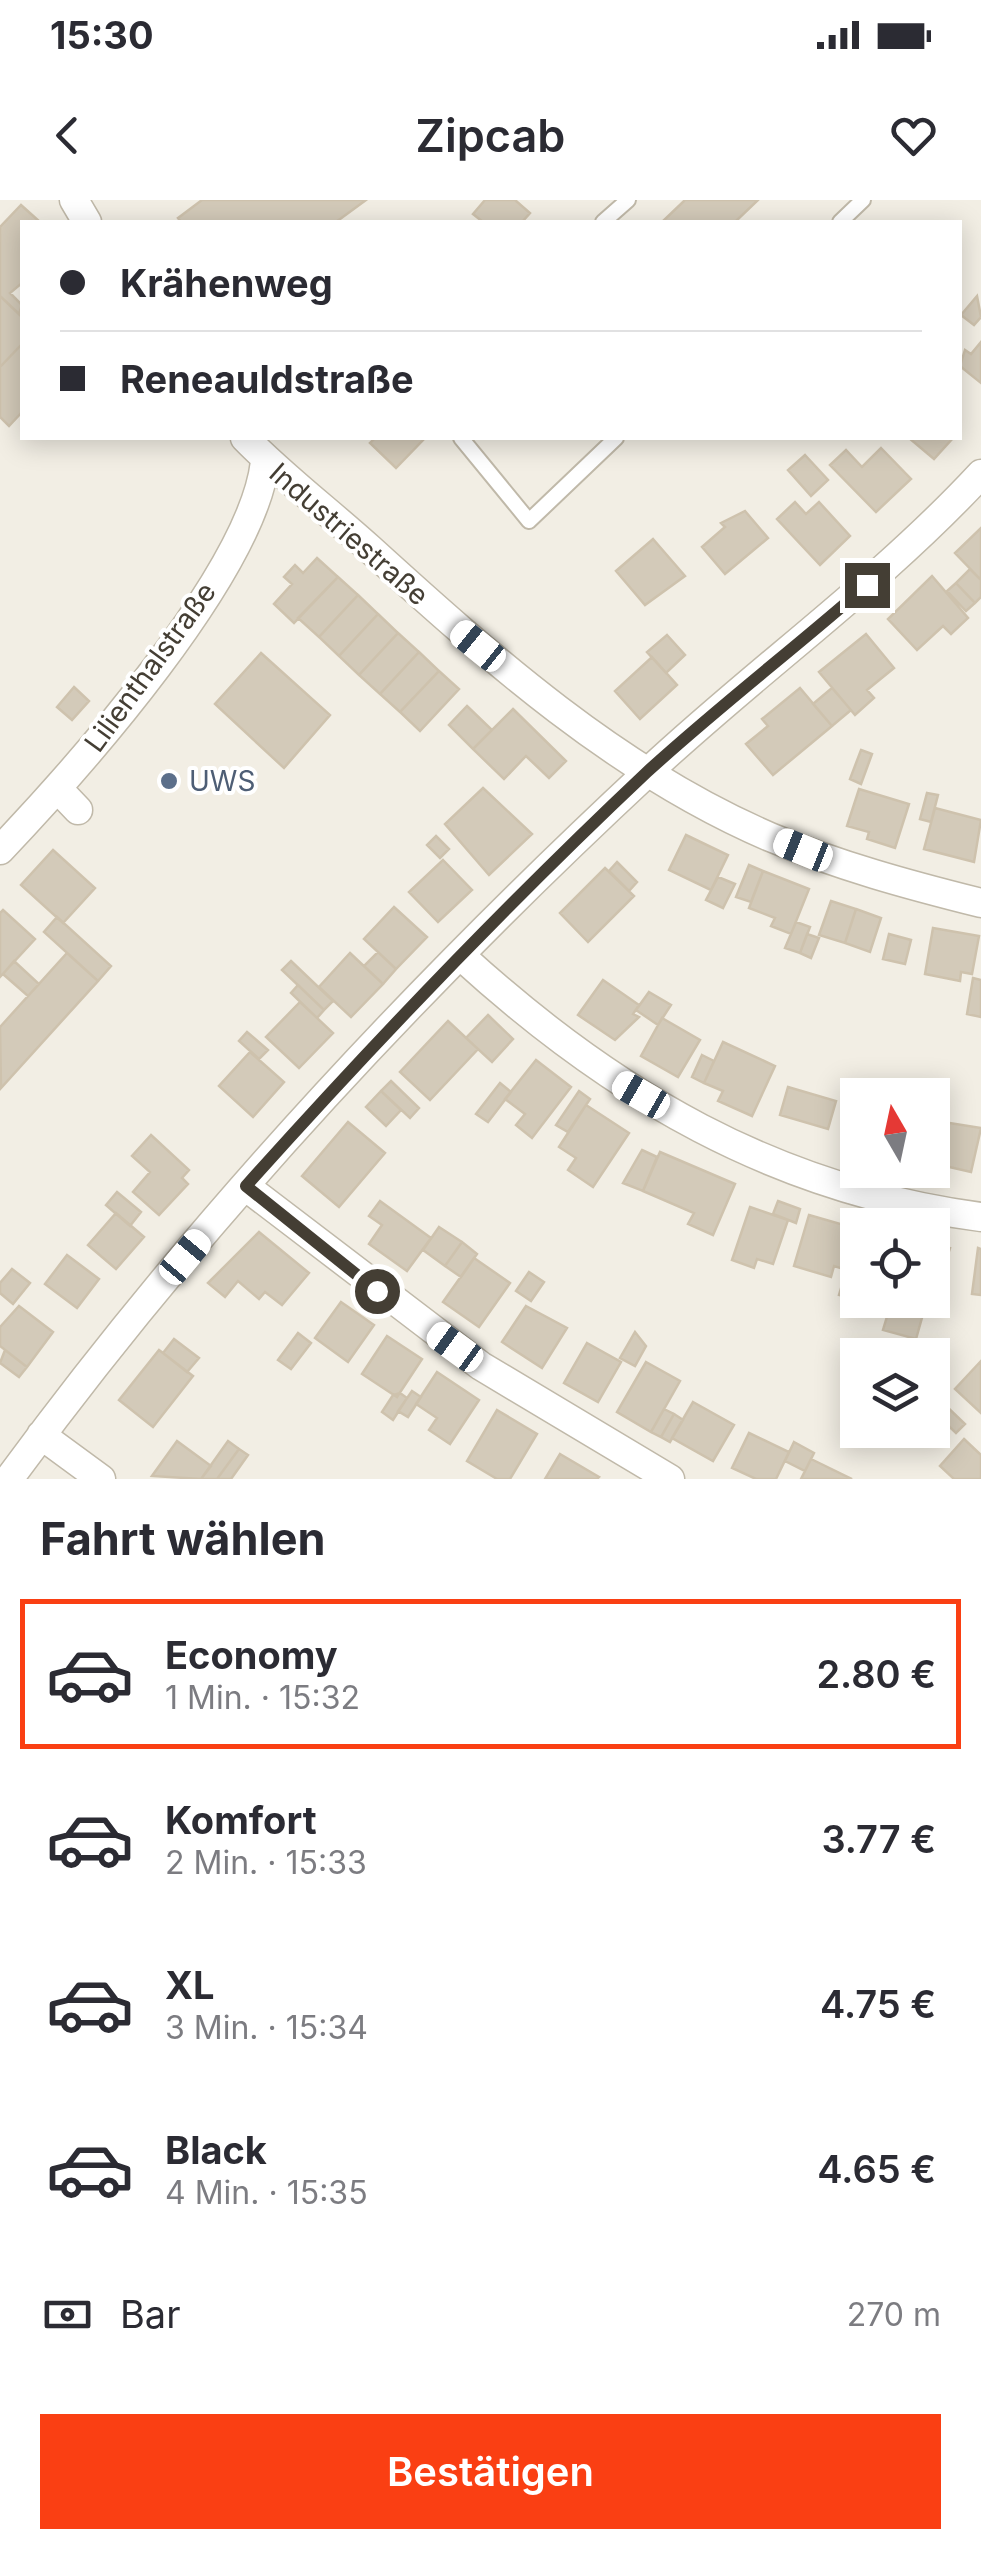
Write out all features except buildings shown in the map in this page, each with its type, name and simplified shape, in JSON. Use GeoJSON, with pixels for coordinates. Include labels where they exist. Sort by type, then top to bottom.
{"type":"FeatureCollection","features":[{"type":"Feature","properties":{"kind":"street","name":"Industriestraße"},"geometry":{"type":"LineString","coordinates":[[248,440],[265,462],[306,491],[454,626],[549,704],[649,771],[712,809],[820,857],[981,903]]}},
{"type":"Feature","properties":{"kind":"street","name":"Lilienthalstraße"},"geometry":{"type":"LineString","coordinates":[[0,850],[58,789],[139,690],[196,608],[251,507],[265,462]]}},
{"type":"Feature","properties":{"kind":"street"},"geometry":{"type":"LineString","coordinates":[[9,1479],[100,1358],[246,1186],[461,956],[649,771],[896,560],[981,474]]}},
{"type":"Feature","properties":{"kind":"street"},"geometry":{"type":"LineString","coordinates":[[58,789],[78,810]]}},
{"type":"Feature","properties":{"kind":"street"},"geometry":{"type":"LineString","coordinates":[[461,956],[553,1038],[612,1078],[704,1130],[778,1165],[830,1184],[981,1217]]}},
{"type":"Feature","properties":{"kind":"street"},"geometry":{"type":"LineString","coordinates":[[246,1186],[377,1291],[481,1366],[670,1479]]}},
{"type":"Feature","properties":{"kind":"street"},"geometry":{"type":"LineString","coordinates":[[41,1434],[101,1479]]}},
{"type":"Feature","properties":{"kind":"lane"},"geometry":{"type":"LineString","coordinates":[[605,220],[628,200]]}},
{"type":"Feature","properties":{"kind":"lane"},"geometry":{"type":"LineString","coordinates":[[842,220],[863,200]]}},
{"type":"Feature","properties":{"kind":"lane"},"geometry":{"type":"LineString","coordinates":[[463,440],[529,521],[614,440]]}},
{"type":"Feature","properties":{"kind":"place","name":"UWS"},"geometry":{"type":"Point","coordinates":[169,781]}},
{"type":"Feature","properties":{"kind":"route"},"geometry":{"type":"LineString","coordinates":[[377,1291],[246,1186],[326,1095],[649,771],[867,585]]}}]}
